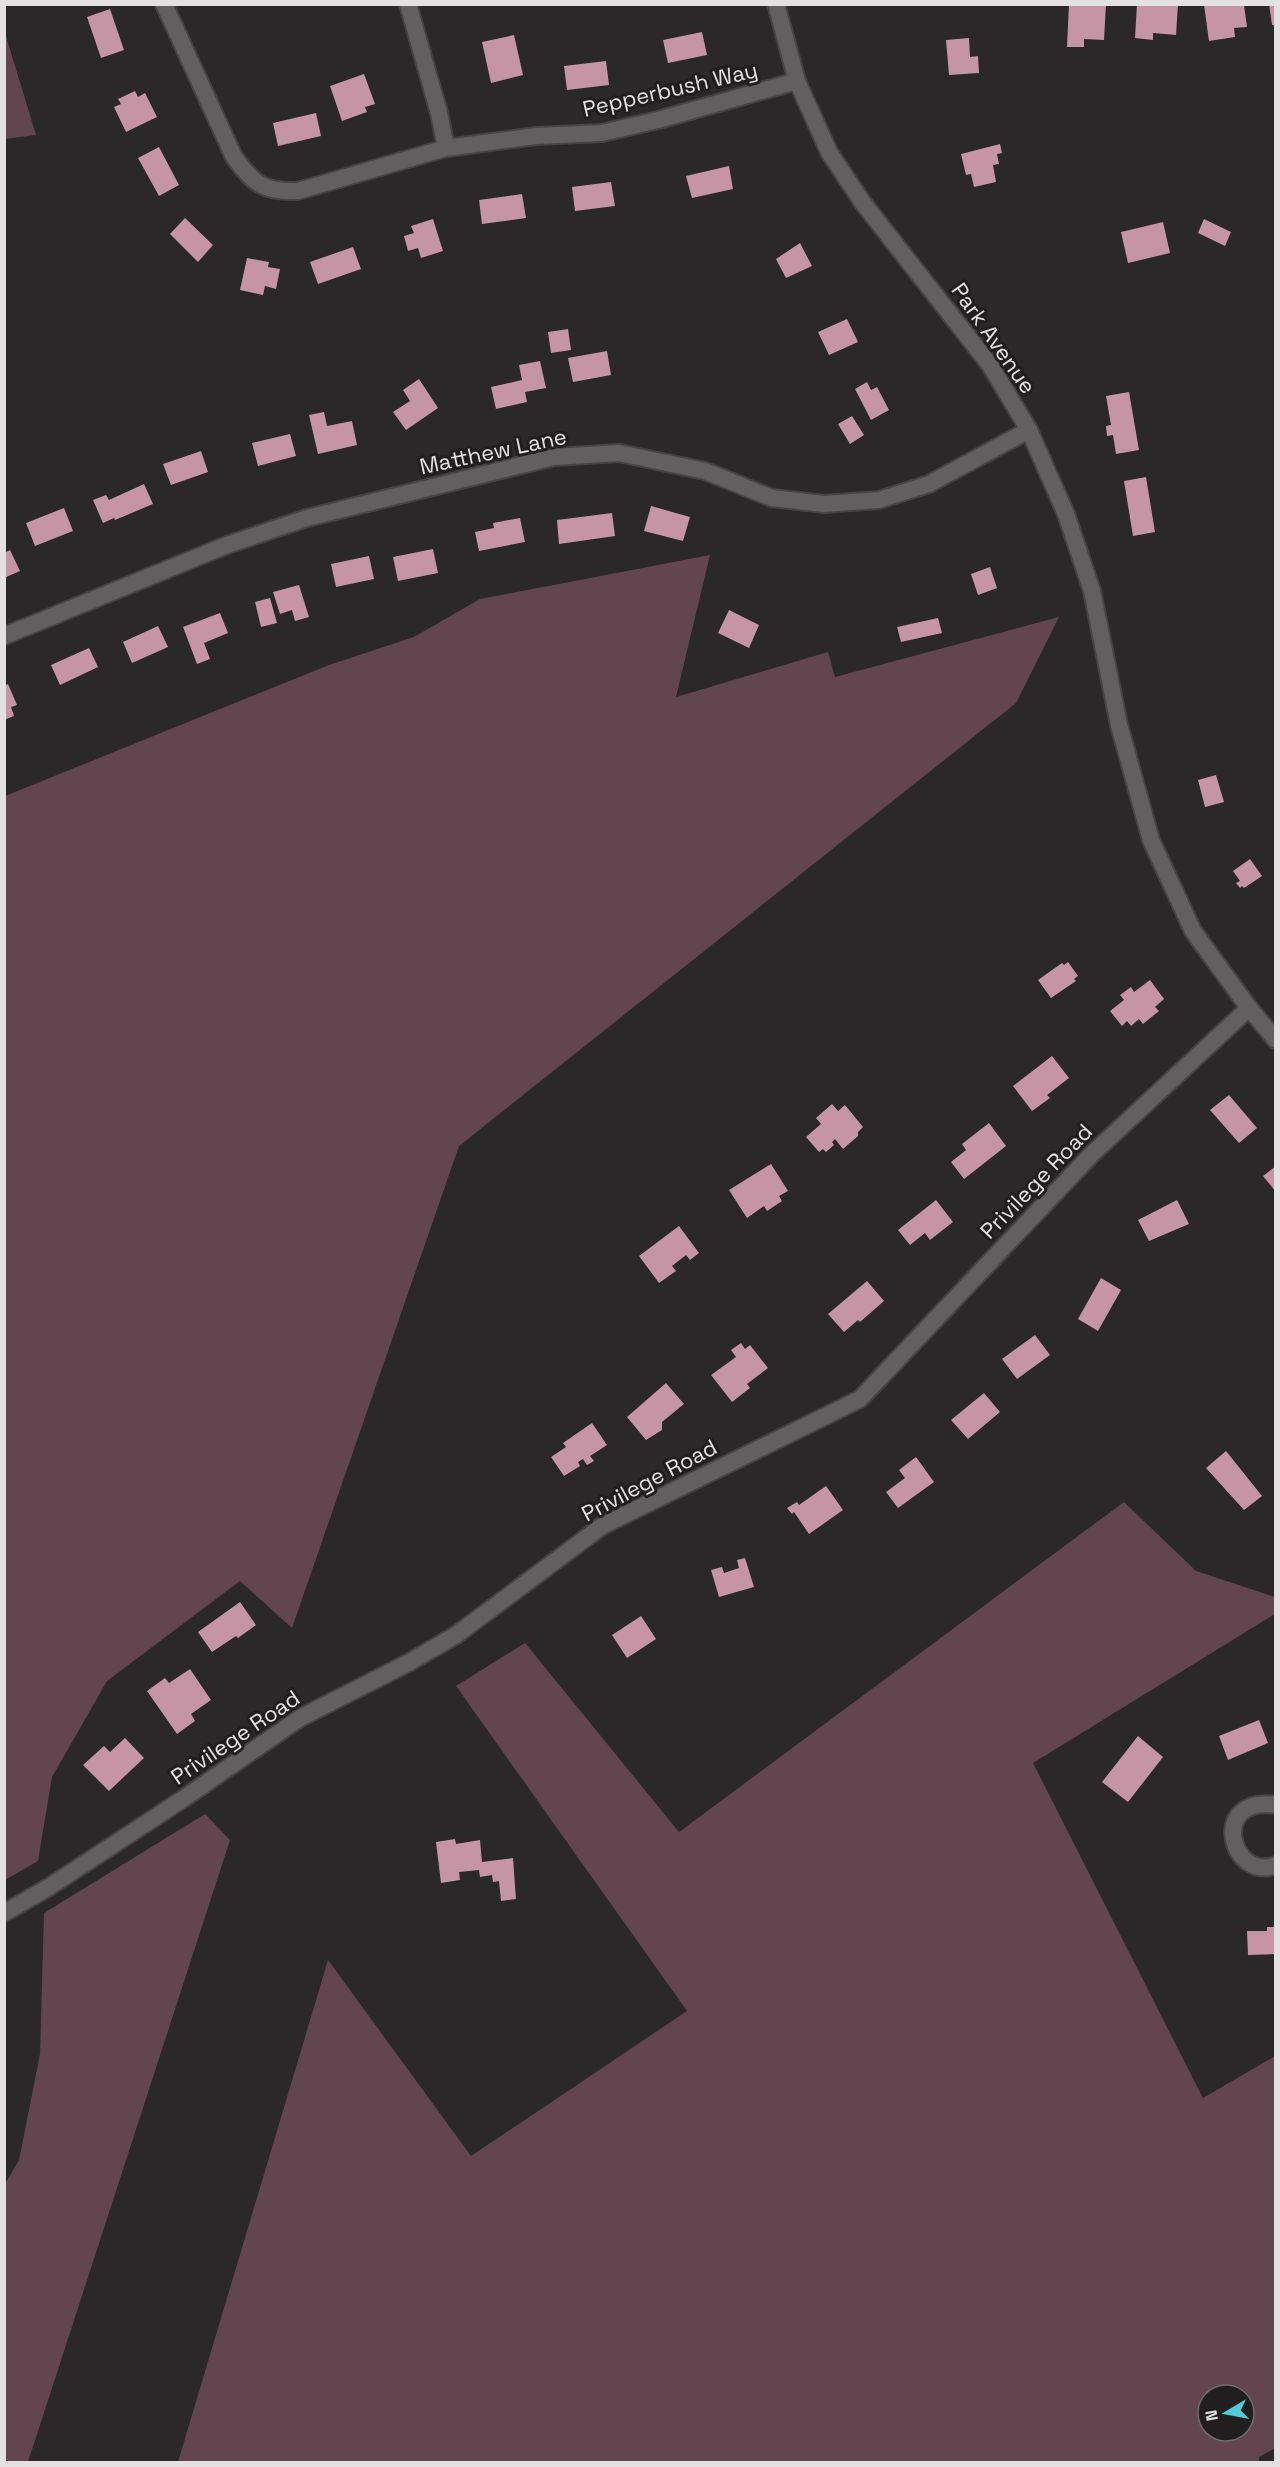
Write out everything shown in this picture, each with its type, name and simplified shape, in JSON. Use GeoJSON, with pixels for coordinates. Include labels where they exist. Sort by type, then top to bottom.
{"type":"FeatureCollection","features":[{"type":"Feature","properties":{"kind":"street","name":"Pepperbush Way"},"geometry":{"type":"LineString","coordinates":[[164,4],[234,157],[249,178],[262,187],[278,192],[298,191],[446,148],[536,136],[602,133],[658,120],[797,81]]}},
{"type":"Feature","properties":{"kind":"street"},"geometry":{"type":"LineString","coordinates":[[408,4],[439,113],[446,148]]}},
{"type":"Feature","properties":{"kind":"street","name":"Park Avenue"},"geometry":{"type":"LineString","coordinates":[[776,4],[797,81],[829,152],[863,203],[990,365],[1029,430],[1066,514],[1092,591],[1119,725],[1151,840],[1193,932],[1275,1041]]}},
{"type":"Feature","properties":{"kind":"street","name":"Matthew Lane"},"geometry":{"type":"LineString","coordinates":[[4,636],[227,545],[308,518],[554,458],[619,453],[705,471],[772,498],[825,504],[879,500],[929,484],[1029,430]]}},
{"type":"Feature","properties":{"kind":"street","name":"Privilege Road"},"geometry":{"type":"LineString","coordinates":[[4,1913],[49,1887],[183,1799],[300,1718],[408,1663],[456,1635],[602,1526],[860,1399],[1092,1154],[1249,1008]]}},
{"type":"Feature","properties":{"kind":"street"},"geometry":{"type":"LineString","coordinates":[[1275,1805],[1252,1805],[1238,1814],[1233,1827],[1233,1842],[1247,1862],[1259,1866],[1275,1865]]}},
{"type":"Feature","properties":{"kind":"shaded area"},"geometry":{"type":"Polygon","coordinates":[[[5,33],[36,135],[5,139],[5,33]]]}},
{"type":"Feature","properties":{"kind":"shaded area"},"geometry":{"type":"Polygon","coordinates":[[[710,555],[676,697],[828,652],[835,677],[1059,617],[1016,703],[459,1146],[292,1628],[240,1581],[107,1681],[52,1777],[38,1861],[5,1880],[5,796],[329,665],[414,637],[480,599],[710,555]]]}},
{"type":"Feature","properties":{"kind":"shaded area"},"geometry":{"type":"Polygon","coordinates":[[[1124,1502],[1196,1571],[1275,1597],[1275,1614],[1033,1763],[1203,2098],[1275,2056],[1275,2448],[1259,2457],[1259,2462],[178,2462],[328,1960],[471,2156],[687,2011],[456,1686],[525,1643],[679,1832],[1124,1502]]]}},
{"type":"Feature","properties":{"kind":"shaded area"},"geometry":{"type":"Polygon","coordinates":[[[205,1814],[230,1840],[28,2462],[5,2462],[5,2184],[19,2160],[40,2054],[44,1913],[205,1814]]]}},
{"type":"Feature","properties":{"kind":"building"},"geometry":{"type":"Polygon","coordinates":[[[1069,4],[1106,4],[1104,40],[1084,39],[1084,47],[1067,47],[1069,4]]]}},
{"type":"Feature","properties":{"kind":"building"},"geometry":{"type":"Polygon","coordinates":[[[1137,4],[1178,4],[1176,35],[1153,33],[1153,40],[1135,38],[1137,4]]]}},
{"type":"Feature","properties":{"kind":"building"},"geometry":{"type":"Polygon","coordinates":[[[1269,4],[1276,4],[1276,25],[1272,25],[1269,4]]]}},
{"type":"Feature","properties":{"kind":"building"},"geometry":{"type":"Polygon","coordinates":[[[1204,5],[1244,5],[1247,27],[1234,28],[1235,37],[1209,41],[1204,5]]]}},
{"type":"Feature","properties":{"kind":"building"},"geometry":{"type":"Polygon","coordinates":[[[110,9],[124,50],[101,58],[87,17],[110,9]]]}},
{"type":"Feature","properties":{"kind":"building"},"geometry":{"type":"Polygon","coordinates":[[[702,32],[707,55],[668,63],[663,40],[702,32]]]}},
{"type":"Feature","properties":{"kind":"building"},"geometry":{"type":"Polygon","coordinates":[[[514,35],[523,75],[491,83],[482,42],[514,35]]]}},
{"type":"Feature","properties":{"kind":"building"},"geometry":{"type":"Polygon","coordinates":[[[969,38],[970,57],[978,56],[979,73],[949,75],[946,40],[969,38]]]}},
{"type":"Feature","properties":{"kind":"building"},"geometry":{"type":"Polygon","coordinates":[[[606,61],[609,85],[567,90],[564,66],[606,61]]]}},
{"type":"Feature","properties":{"kind":"building"},"geometry":{"type":"Polygon","coordinates":[[[364,74],[375,104],[365,107],[367,112],[342,121],[330,86],[364,74]]]}},
{"type":"Feature","properties":{"kind":"building"},"geometry":{"type":"Polygon","coordinates":[[[135,91],[138,97],[145,93],[157,117],[126,132],[114,107],[121,104],[118,99],[135,91]]]}},
{"type":"Feature","properties":{"kind":"building"},"geometry":{"type":"Polygon","coordinates":[[[316,113],[321,136],[278,146],[273,123],[316,113]]]}},
{"type":"Feature","properties":{"kind":"building"},"geometry":{"type":"Polygon","coordinates":[[[1000,144],[1002,153],[997,154],[999,164],[993,165],[996,182],[974,187],[971,174],[966,175],[961,154],[1000,144]]]}},
{"type":"Feature","properties":{"kind":"building"},"geometry":{"type":"Polygon","coordinates":[[[159,147],[179,185],[159,196],[138,158],[159,147]]]}},
{"type":"Feature","properties":{"kind":"building"},"geometry":{"type":"Polygon","coordinates":[[[729,166],[733,189],[692,198],[686,176],[729,166]]]}},
{"type":"Feature","properties":{"kind":"building"},"geometry":{"type":"Polygon","coordinates":[[[611,182],[615,206],[575,211],[572,187],[611,182]]]}},
{"type":"Feature","properties":{"kind":"building"},"geometry":{"type":"Polygon","coordinates":[[[522,194],[526,218],[482,224],[479,200],[522,194]]]}},
{"type":"Feature","properties":{"kind":"building"},"geometry":{"type":"Polygon","coordinates":[[[185,218],[213,245],[198,262],[170,234],[185,218]]]}},
{"type":"Feature","properties":{"kind":"building"},"geometry":{"type":"Polygon","coordinates":[[[433,219],[443,251],[421,258],[418,248],[408,251],[404,236],[414,233],[411,226],[433,219]]]}},
{"type":"Feature","properties":{"kind":"building"},"geometry":{"type":"Polygon","coordinates":[[[1204,219],[1231,232],[1225,246],[1198,233],[1204,219]]]}},
{"type":"Feature","properties":{"kind":"building"},"geometry":{"type":"Polygon","coordinates":[[[1163,222],[1170,253],[1128,263],[1121,232],[1163,222]]]}},
{"type":"Feature","properties":{"kind":"building"},"geometry":{"type":"Polygon","coordinates":[[[800,243],[812,266],[786,278],[776,259],[800,243]]]}},
{"type":"Feature","properties":{"kind":"building"},"geometry":{"type":"Polygon","coordinates":[[[353,247],[361,269],[318,284],[310,262],[353,247]]]}},
{"type":"Feature","properties":{"kind":"building"},"geometry":{"type":"Polygon","coordinates":[[[247,258],[269,262],[268,267],[280,269],[276,289],[265,286],[263,295],[240,290],[247,258]]]}},
{"type":"Feature","properties":{"kind":"building"},"geometry":{"type":"Polygon","coordinates":[[[847,319],[858,342],[829,355],[818,332],[847,319]]]}},
{"type":"Feature","properties":{"kind":"building"},"geometry":{"type":"Polygon","coordinates":[[[568,329],[571,350],[551,353],[548,332],[568,329]]]}},
{"type":"Feature","properties":{"kind":"building"},"geometry":{"type":"Polygon","coordinates":[[[607,351],[611,375],[573,382],[568,358],[607,351]]]}},
{"type":"Feature","properties":{"kind":"building"},"geometry":{"type":"Polygon","coordinates":[[[540,361],[546,388],[525,392],[527,402],[496,409],[491,387],[522,380],[519,365],[540,361]]]}},
{"type":"Feature","properties":{"kind":"building"},"geometry":{"type":"Polygon","coordinates":[[[419,379],[438,408],[406,430],[393,412],[410,401],[403,390],[419,379]]]}},
{"type":"Feature","properties":{"kind":"building"},"geometry":{"type":"Polygon","coordinates":[[[867,382],[871,390],[877,387],[889,410],[871,420],[855,389],[867,382]]]}},
{"type":"Feature","properties":{"kind":"building"},"geometry":{"type":"Polygon","coordinates":[[[1129,392],[1139,450],[1116,454],[1113,435],[1107,436],[1106,426],[1111,425],[1106,396],[1129,392]]]}},
{"type":"Feature","properties":{"kind":"building"},"geometry":{"type":"Polygon","coordinates":[[[324,412],[327,426],[352,421],[357,445],[318,454],[309,415],[324,412]]]}},
{"type":"Feature","properties":{"kind":"building"},"geometry":{"type":"Polygon","coordinates":[[[852,416],[864,435],[850,444],[838,424],[852,416]]]}},
{"type":"Feature","properties":{"kind":"building"},"geometry":{"type":"Polygon","coordinates":[[[290,434],[296,456],[258,466],[252,443],[290,434]]]}},
{"type":"Feature","properties":{"kind":"building"},"geometry":{"type":"Polygon","coordinates":[[[201,451],[208,472],[171,485],[163,464],[201,451]]]}},
{"type":"Feature","properties":{"kind":"building"},"geometry":{"type":"Polygon","coordinates":[[[1146,477],[1155,532],[1133,536],[1124,481],[1146,477]]]}},
{"type":"Feature","properties":{"kind":"building"},"geometry":{"type":"Polygon","coordinates":[[[144,484],[153,504],[103,523],[93,500],[106,495],[109,500],[144,484]]]}},
{"type":"Feature","properties":{"kind":"building"},"geometry":{"type":"Polygon","coordinates":[[[651,506],[690,517],[683,541],[644,531],[651,506]]]}},
{"type":"Feature","properties":{"kind":"building"},"geometry":{"type":"Polygon","coordinates":[[[64,508],[73,531],[35,546],[26,523],[64,508]]]}},
{"type":"Feature","properties":{"kind":"building"},"geometry":{"type":"Polygon","coordinates":[[[612,513],[615,536],[559,544],[557,520],[612,513]]]}},
{"type":"Feature","properties":{"kind":"building"},"geometry":{"type":"Polygon","coordinates":[[[520,518],[525,542],[479,551],[475,532],[494,528],[493,523],[520,518]]]}},
{"type":"Feature","properties":{"kind":"building"},"geometry":{"type":"Polygon","coordinates":[[[433,549],[438,573],[398,581],[393,557],[433,549]]]}},
{"type":"Feature","properties":{"kind":"building"},"geometry":{"type":"Polygon","coordinates":[[[10,550],[20,571],[4,578],[4,553],[10,550]]]}},
{"type":"Feature","properties":{"kind":"building"},"geometry":{"type":"Polygon","coordinates":[[[369,556],[374,579],[336,587],[331,564],[369,556]]]}},
{"type":"Feature","properties":{"kind":"building"},"geometry":{"type":"Polygon","coordinates":[[[990,567],[997,588],[978,595],[971,574],[990,567]]]}},
{"type":"Feature","properties":{"kind":"building"},"geometry":{"type":"Polygon","coordinates":[[[299,585],[309,617],[295,621],[292,610],[280,614],[273,592],[299,585]]]}},
{"type":"Feature","properties":{"kind":"building"},"geometry":{"type":"Polygon","coordinates":[[[270,598],[277,623],[261,627],[255,602],[270,598]]]}},
{"type":"Feature","properties":{"kind":"building"},"geometry":{"type":"Polygon","coordinates":[[[729,610],[759,625],[749,648],[718,633],[729,610]]]}},
{"type":"Feature","properties":{"kind":"building"},"geometry":{"type":"Polygon","coordinates":[[[220,613],[228,633],[204,643],[210,659],[197,664],[183,627],[220,613]]]}},
{"type":"Feature","properties":{"kind":"building"},"geometry":{"type":"Polygon","coordinates":[[[938,618],[942,633],[901,642],[897,627],[938,618]]]}},
{"type":"Feature","properties":{"kind":"building"},"geometry":{"type":"Polygon","coordinates":[[[158,626],[168,647],[132,663],[123,642],[158,626]]]}},
{"type":"Feature","properties":{"kind":"building"},"geometry":{"type":"Polygon","coordinates":[[[89,648],[98,667],[60,685],[51,665],[89,648]]]}},
{"type":"Feature","properties":{"kind":"building"},"geometry":{"type":"Polygon","coordinates":[[[8,684],[17,705],[11,707],[14,716],[4,720],[4,686],[8,684]]]}},
{"type":"Feature","properties":{"kind":"building"},"geometry":{"type":"Polygon","coordinates":[[[1216,775],[1224,802],[1205,807],[1198,780],[1216,775]]]}},
{"type":"Feature","properties":{"kind":"building"},"geometry":{"type":"Polygon","coordinates":[[[1250,859],[1262,876],[1244,888],[1242,886],[1240,888],[1236,883],[1240,881],[1233,871],[1250,859]]]}},
{"type":"Feature","properties":{"kind":"building"},"geometry":{"type":"Polygon","coordinates":[[[1068,962],[1078,976],[1074,979],[1076,981],[1051,998],[1038,980],[1062,963],[1064,965],[1068,962]]]}},
{"type":"Feature","properties":{"kind":"building"},"geometry":{"type":"Polygon","coordinates":[[[1150,980],[1164,999],[1155,1007],[1159,1011],[1143,1024],[1139,1019],[1131,1026],[1127,1021],[1122,1026],[1110,1011],[1124,1000],[1120,995],[1131,987],[1134,992],[1150,980]]]}},
{"type":"Feature","properties":{"kind":"building"},"geometry":{"type":"Polygon","coordinates":[[[1052,1056],[1069,1078],[1047,1095],[1050,1098],[1032,1111],[1013,1086],[1052,1056]]]}},
{"type":"Feature","properties":{"kind":"building"},"geometry":{"type":"Polygon","coordinates":[[[1229,1095],[1257,1128],[1239,1143],[1210,1110],[1229,1095]]]}},
{"type":"Feature","properties":{"kind":"building"},"geometry":{"type":"Polygon","coordinates":[[[832,1104],[838,1111],[845,1105],[863,1127],[858,1132],[858,1136],[843,1149],[835,1139],[832,1142],[834,1145],[826,1152],[823,1149],[819,1152],[806,1137],[821,1124],[816,1118],[832,1104]]]}},
{"type":"Feature","properties":{"kind":"building"},"geometry":{"type":"Polygon","coordinates":[[[989,1123],[1006,1146],[964,1179],[951,1162],[966,1150],[962,1144],[989,1123]]]}},
{"type":"Feature","properties":{"kind":"building"},"geometry":{"type":"Polygon","coordinates":[[[771,1164],[788,1191],[779,1196],[782,1201],[767,1211],[764,1206],[747,1218],[729,1190],[771,1164]]]}},
{"type":"Feature","properties":{"kind":"building"},"geometry":{"type":"Polygon","coordinates":[[[1276,1166],[1276,1192],[1263,1176],[1276,1166]]]}},
{"type":"Feature","properties":{"kind":"building"},"geometry":{"type":"Polygon","coordinates":[[[936,1200],[953,1222],[930,1240],[925,1233],[910,1245],[898,1230],[936,1200]]]}},
{"type":"Feature","properties":{"kind":"building"},"geometry":{"type":"Polygon","coordinates":[[[1177,1200],[1189,1224],[1149,1241],[1138,1220],[1177,1200]]]}},
{"type":"Feature","properties":{"kind":"building"},"geometry":{"type":"Polygon","coordinates":[[[679,1226],[699,1253],[690,1260],[686,1255],[672,1266],[676,1271],[659,1283],[639,1256],[679,1226]]]}},
{"type":"Feature","properties":{"kind":"building"},"geometry":{"type":"Polygon","coordinates":[[[1101,1278],[1121,1290],[1098,1331],[1078,1319],[1101,1278]]]}},
{"type":"Feature","properties":{"kind":"building"},"geometry":{"type":"Polygon","coordinates":[[[867,1281],[884,1301],[860,1322],[858,1320],[844,1332],[828,1314],[867,1281]]]}},
{"type":"Feature","properties":{"kind":"building"},"geometry":{"type":"Polygon","coordinates":[[[1035,1335],[1050,1355],[1017,1379],[1002,1359],[1035,1335]]]}},
{"type":"Feature","properties":{"kind":"building"},"geometry":{"type":"Polygon","coordinates":[[[741,1343],[745,1349],[750,1345],[768,1368],[747,1384],[750,1388],[732,1402],[711,1375],[736,1357],[731,1350],[741,1343]]]}},
{"type":"Feature","properties":{"kind":"building"},"geometry":{"type":"Polygon","coordinates":[[[666,1383],[684,1404],[662,1422],[662,1430],[646,1440],[627,1417],[666,1383]]]}},
{"type":"Feature","properties":{"kind":"building"},"geometry":{"type":"Polygon","coordinates":[[[984,1393],[1000,1412],[968,1439],[951,1420],[984,1393]]]}},
{"type":"Feature","properties":{"kind":"building"},"geometry":{"type":"Polygon","coordinates":[[[592,1423],[607,1445],[590,1456],[594,1461],[587,1465],[583,1459],[578,1462],[580,1466],[564,1476],[551,1457],[566,1447],[563,1443],[592,1423]]]}},
{"type":"Feature","properties":{"kind":"building"},"geometry":{"type":"Polygon","coordinates":[[[1226,1451],[1262,1496],[1244,1510],[1206,1468],[1226,1451]]]}},
{"type":"Feature","properties":{"kind":"building"},"geometry":{"type":"Polygon","coordinates":[[[916,1457],[934,1482],[898,1508],[886,1492],[905,1478],[899,1470],[916,1457]]]}},
{"type":"Feature","properties":{"kind":"building"},"geometry":{"type":"Polygon","coordinates":[[[826,1486],[843,1510],[809,1534],[794,1512],[792,1514],[787,1508],[797,1502],[799,1505],[826,1486]]]}},
{"type":"Feature","properties":{"kind":"building"},"geometry":{"type":"Polygon","coordinates":[[[745,1558],[754,1587],[719,1597],[711,1570],[722,1567],[724,1573],[739,1568],[737,1560],[745,1558]]]}},
{"type":"Feature","properties":{"kind":"building"},"geometry":{"type":"Polygon","coordinates":[[[240,1602],[256,1625],[212,1652],[198,1632],[240,1602]]]}},
{"type":"Feature","properties":{"kind":"building"},"geometry":{"type":"Polygon","coordinates":[[[641,1616],[656,1639],[627,1658],[612,1635],[641,1616]]]}},
{"type":"Feature","properties":{"kind":"building"},"geometry":{"type":"Polygon","coordinates":[[[190,1669],[211,1700],[191,1714],[195,1721],[177,1734],[147,1691],[165,1678],[169,1683],[190,1669]]]}},
{"type":"Feature","properties":{"kind":"building"},"geometry":{"type":"Polygon","coordinates":[[[1259,1720],[1268,1743],[1228,1760],[1219,1736],[1259,1720]]]}},
{"type":"Feature","properties":{"kind":"building"},"geometry":{"type":"Polygon","coordinates":[[[1138,1736],[1163,1757],[1128,1802],[1102,1782],[1138,1736]]]}},
{"type":"Feature","properties":{"kind":"building"},"geometry":{"type":"Polygon","coordinates":[[[125,1738],[144,1758],[109,1791],[83,1765],[104,1746],[110,1752],[125,1738]]]}},
{"type":"Feature","properties":{"kind":"building"},"geometry":{"type":"Polygon","coordinates":[[[455,1839],[456,1844],[480,1840],[482,1862],[513,1858],[516,1899],[501,1901],[499,1881],[493,1882],[492,1875],[480,1877],[479,1870],[459,1872],[460,1880],[441,1883],[436,1842],[455,1839]]]}},
{"type":"Feature","properties":{"kind":"building"},"geometry":{"type":"Polygon","coordinates":[[[1267,1927],[1276,1927],[1276,1954],[1248,1955],[1247,1931],[1267,1931],[1267,1927]]]}}]}
